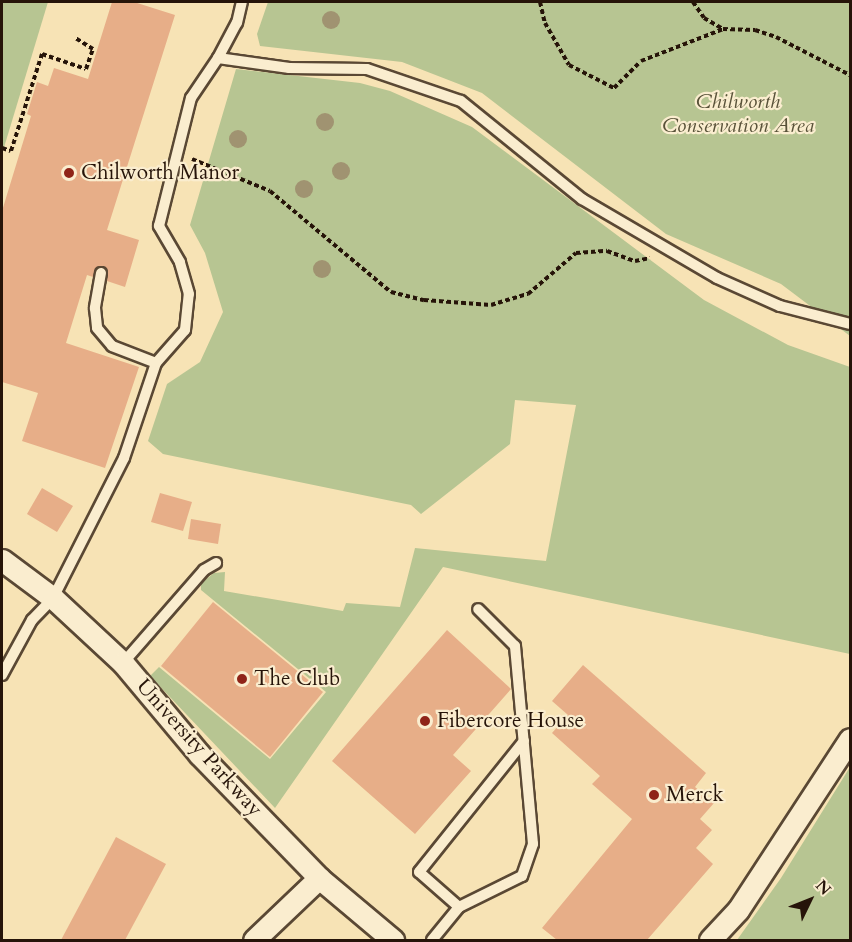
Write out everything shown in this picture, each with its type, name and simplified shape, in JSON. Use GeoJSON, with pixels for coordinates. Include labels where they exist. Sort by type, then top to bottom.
{"type":"FeatureCollection","features":[{"type":"Feature","properties":{"kind":"street","name":"University Parkway"},"geometry":{"type":"LineString","coordinates":[[2,560],[53,598],[123,663],[199,754],[319,878],[393,940]]}},
{"type":"Feature","properties":{"kind":"street"},"geometry":{"type":"LineString","coordinates":[[710,940],[738,910],[850,738]]}},
{"type":"Feature","properties":{"kind":"street"},"geometry":{"type":"LineString","coordinates":[[254,940],[319,878]]}},
{"type":"Feature","properties":{"kind":"lane"},"geometry":{"type":"LineString","coordinates":[[2,675],[32,620],[53,598],[124,458],[156,363],[185,330],[189,294],[180,262],[159,226],[175,153],[191,98],[218,58],[237,23],[242,2]]}},
{"type":"Feature","properties":{"kind":"lane"},"geometry":{"type":"LineString","coordinates":[[218,58],[289,68],[366,69],[461,101],[582,199],[674,252],[780,306],[850,324]]}},
{"type":"Feature","properties":{"kind":"lane"},"geometry":{"type":"LineString","coordinates":[[101,273],[95,308],[97,328],[112,346],[156,363]]}},
{"type":"Feature","properties":{"kind":"lane"},"geometry":{"type":"LineString","coordinates":[[123,663],[204,570],[216,563]]}},
{"type":"Feature","properties":{"kind":"lane"},"geometry":{"type":"LineString","coordinates":[[432,940],[459,907],[522,876],[533,844],[515,646],[478,609]]}},
{"type":"Feature","properties":{"kind":"lane"},"geometry":{"type":"LineString","coordinates":[[459,907],[419,872],[524,741]]}},
{"type":"Feature","properties":{"kind":"path"},"geometry":{"type":"LineString","coordinates":[[540,2],[545,23],[569,65],[614,88],[641,61],[723,29],[755,30],[776,37],[850,75]]}},
{"type":"Feature","properties":{"kind":"path"},"geometry":{"type":"LineString","coordinates":[[693,2],[704,18],[723,29]]}},
{"type":"Feature","properties":{"kind":"path"},"geometry":{"type":"LineString","coordinates":[[2,148],[11,151],[42,54],[86,69],[93,49],[74,37]]}},
{"type":"Feature","properties":{"kind":"path"},"geometry":{"type":"LineString","coordinates":[[175,153],[270,191],[391,292],[424,300],[491,305],[528,294],[576,253],[607,251],[635,261],[674,252]]}},
{"type":"Feature","properties":{"kind":"green space"},"geometry":{"type":"Polygon","coordinates":[[[2,2],[48,2],[2,154],[2,2]]]}},
{"type":"Feature","properties":{"kind":"green space","name":"Chilworth Conservation Area"},"geometry":{"type":"Polygon","coordinates":[[[268,2],[850,2],[850,336],[781,284],[666,234],[482,93],[402,62],[260,46],[257,34],[268,2]]]}},
{"type":"Feature","properties":{"kind":"green space"},"geometry":{"type":"Polygon","coordinates":[[[236,69],[360,83],[390,91],[472,127],[704,300],[788,345],[850,367],[850,654],[443,567],[275,808],[150,676],[159,667],[270,759],[326,692],[201,590],[201,583],[214,573],[225,572],[224,591],[343,611],[346,603],[400,607],[415,548],[546,561],[576,405],[515,400],[510,444],[421,514],[411,505],[163,454],[148,441],[167,384],[200,362],[223,312],[205,253],[190,225],[236,69]]]}},
{"type":"Feature","properties":{"kind":"green space"},"geometry":{"type":"Polygon","coordinates":[[[850,767],[850,940],[737,940],[781,878],[850,767]]]}},
{"type":"Feature","properties":{"kind":"building","name":"Chilworth Manor"},"geometry":{"type":"Polygon","coordinates":[[[112,2],[134,2],[175,15],[107,230],[139,240],[125,287],[107,281],[108,271],[103,266],[96,268],[93,277],[87,275],[66,343],[139,367],[105,468],[22,441],[38,393],[2,382],[2,211],[31,116],[27,114],[37,82],[48,86],[54,68],[88,79],[112,2]]]}},
{"type":"Feature","properties":{"kind":"building"},"geometry":{"type":"Polygon","coordinates":[[[42,488],[73,506],[57,532],[27,514],[42,488]]]}},
{"type":"Feature","properties":{"kind":"building"},"geometry":{"type":"Polygon","coordinates":[[[160,493],[192,502],[183,531],[151,522],[160,493]]]}},
{"type":"Feature","properties":{"kind":"building"},"geometry":{"type":"Polygon","coordinates":[[[191,519],[221,524],[218,544],[188,539],[191,519]]]}},
{"type":"Feature","properties":{"kind":"building","name":"The Club"},"geometry":{"type":"Polygon","coordinates":[[[213,602],[323,692],[270,757],[161,666],[213,602]]]}},
{"type":"Feature","properties":{"kind":"building","name":"Fibercore House"},"geometry":{"type":"Polygon","coordinates":[[[447,630],[511,689],[453,755],[471,771],[415,834],[332,761],[447,630]]]}},
{"type":"Feature","properties":{"kind":"building","name":"Merck"},"geometry":{"type":"Polygon","coordinates":[[[583,665],[706,773],[695,787],[714,803],[700,819],[712,830],[696,848],[713,864],[647,940],[557,940],[542,928],[632,819],[592,784],[600,776],[552,733],[568,715],[552,701],[583,665]]]}},
{"type":"Feature","properties":{"kind":"building"},"geometry":{"type":"Polygon","coordinates":[[[116,837],[166,864],[125,940],[61,940],[116,837]]]}},
{"type":"Feature","properties":{"kind":"place","name":"Chilworth Manor"},"geometry":{"type":"Point","coordinates":[69,173]}},
{"type":"Feature","properties":{"kind":"place","name":"The Club"},"geometry":{"type":"Point","coordinates":[242,679]}},
{"type":"Feature","properties":{"kind":"place","name":"Fibercore House"},"geometry":{"type":"Point","coordinates":[425,721]}},
{"type":"Feature","properties":{"kind":"place","name":"Merck"},"geometry":{"type":"Point","coordinates":[654,795]}}]}
